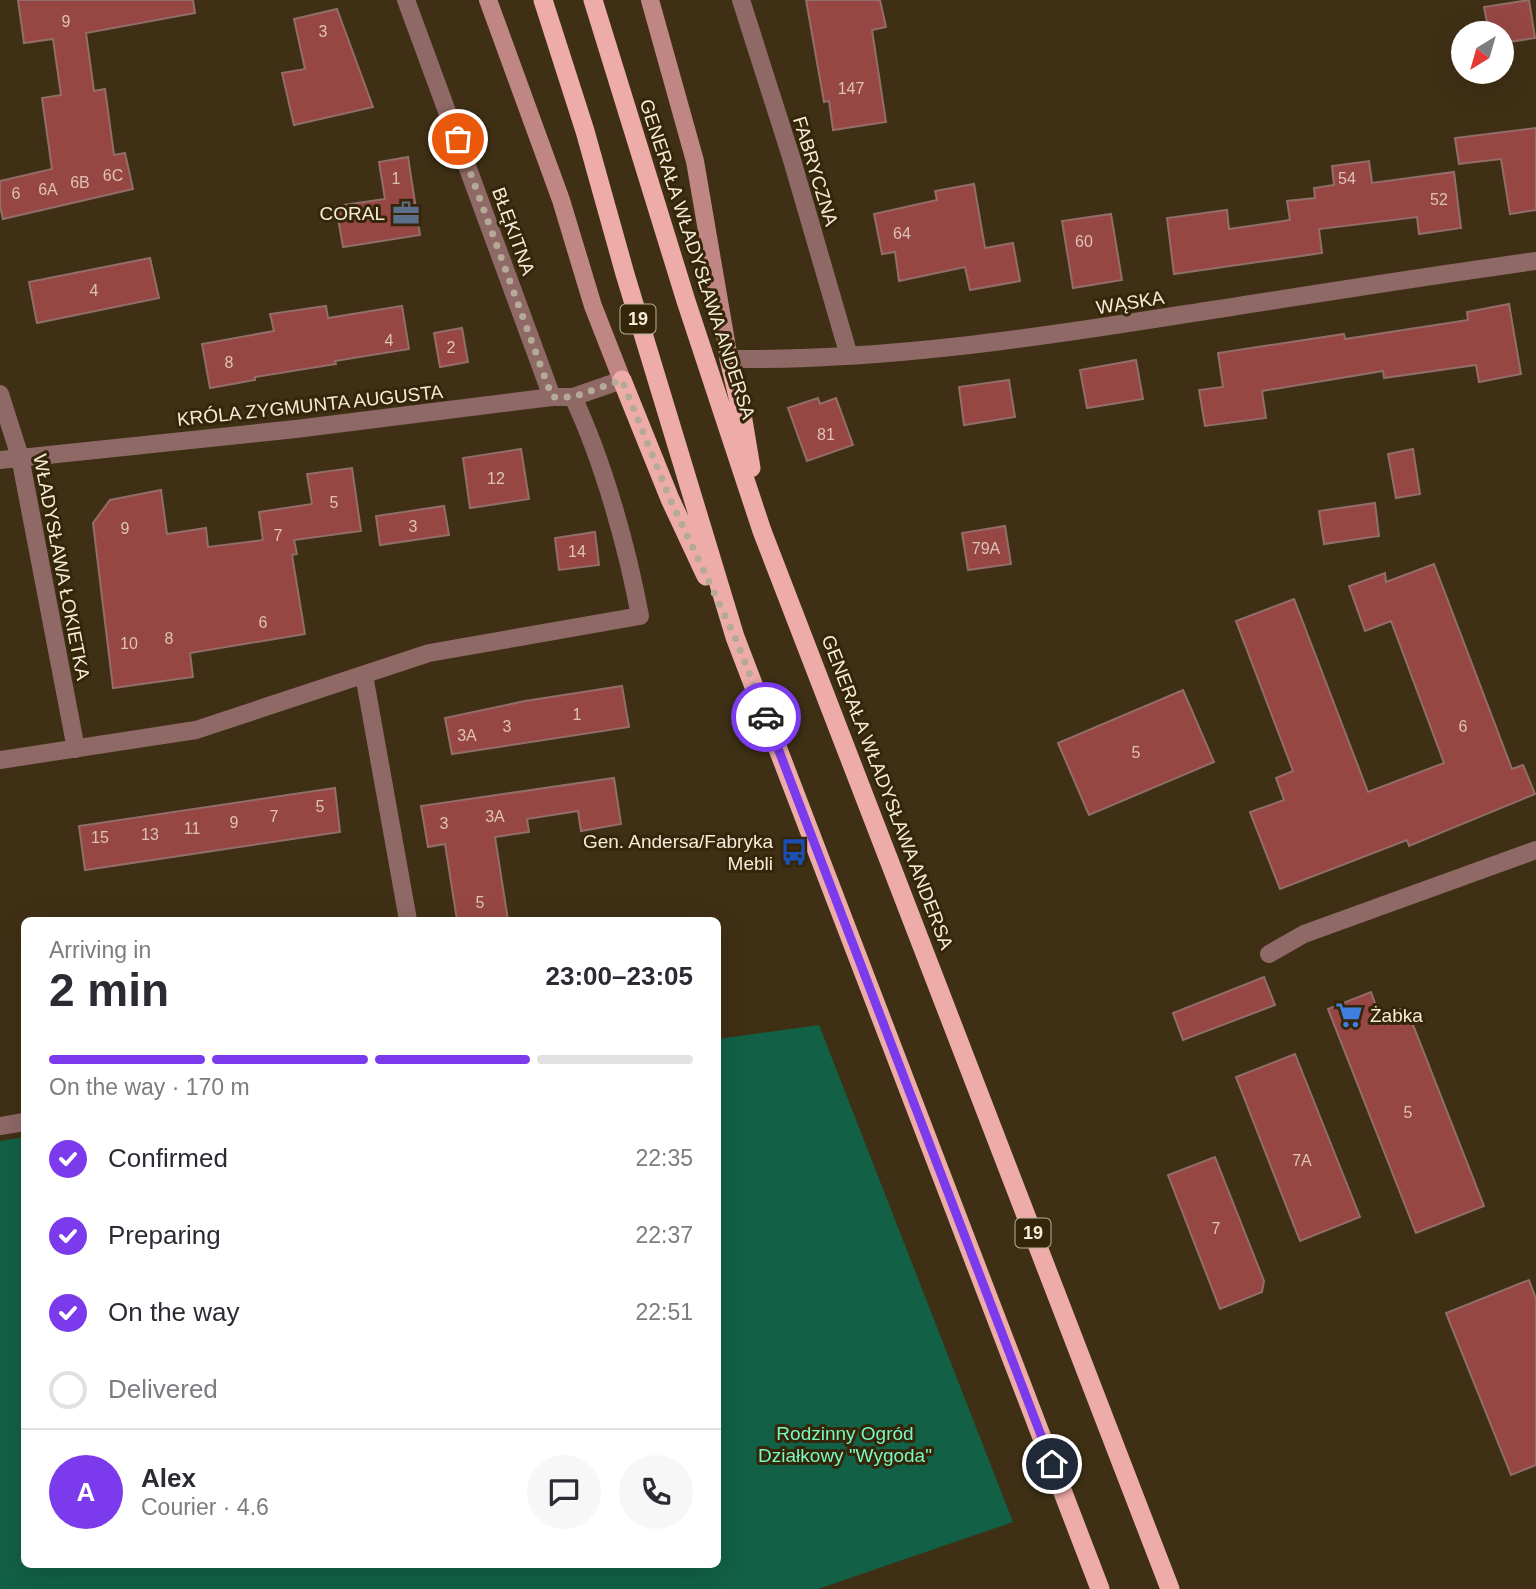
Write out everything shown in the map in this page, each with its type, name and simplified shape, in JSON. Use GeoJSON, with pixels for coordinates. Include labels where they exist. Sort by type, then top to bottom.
{"type":"FeatureCollection","features":[{"type":"Feature","properties":{"kind":"highway","name":"19"},"geometry":{"type":"LineString","coordinates":[[543,0],[585,131],[625,274],[735,637],[1100,1589]]}},
{"type":"Feature","properties":{"kind":"highway","name":"GENERAŁA WŁADYSŁAWA ANDERSA"},"geometry":{"type":"LineString","coordinates":[[593,0],[686,302],[762,531],[1170,1589]]}},
{"type":"Feature","properties":{"kind":"highway"},"geometry":{"type":"LineString","coordinates":[[729,359],[742,414],[762,531]]}},
{"type":"Feature","properties":{"kind":"highway"},"geometry":{"type":"LineString","coordinates":[[622,380],[670,499],[735,637]]}},
{"type":"Feature","properties":{"kind":"main road"},"geometry":{"type":"LineString","coordinates":[[488,0],[561,200],[593,306],[622,380]]}},
{"type":"Feature","properties":{"kind":"main road"},"geometry":{"type":"LineString","coordinates":[[650,0],[695,161],[729,359]]}},
{"type":"Feature","properties":{"kind":"street","name":"BŁĘKITNA"},"geometry":{"type":"LineString","coordinates":[[406,0],[552,397]]}},
{"type":"Feature","properties":{"kind":"street","name":"FABRYCZNA"},"geometry":{"type":"LineString","coordinates":[[741,0],[792,160],[849,356]]}},
{"type":"Feature","properties":{"kind":"street","name":"WĄSKA"},"geometry":{"type":"LineString","coordinates":[[729,359],[782,360],[849,356],[1047,336],[1536,261]]}},
{"type":"Feature","properties":{"kind":"street","name":"KRÓLA ZYGMUNTA AUGUSTA"},"geometry":{"type":"LineString","coordinates":[[0,460],[296,429],[552,397],[573,397],[622,380]]}},
{"type":"Feature","properties":{"kind":"street","name":"WŁADYSŁAWA ŁOKIETKA"},"geometry":{"type":"LineString","coordinates":[[0,394],[20,457],[76,748]]}},
{"type":"Feature","properties":{"kind":"street"},"geometry":{"type":"LineString","coordinates":[[0,760],[196,730],[429,653],[640,616],[634,582],[602,474],[573,397]]}},
{"type":"Feature","properties":{"kind":"street"},"geometry":{"type":"LineString","coordinates":[[364,675],[407,917]]}},
{"type":"Feature","properties":{"kind":"street"},"geometry":{"type":"LineString","coordinates":[[1269,954],[1304,934],[1536,850]]}},
{"type":"Feature","properties":{"kind":"street"},"geometry":{"type":"LineString","coordinates":[[0,1126],[21,1122]]}},
{"type":"Feature","properties":{"kind":"green space","name":"Rodzinny Ogród Działkowy \"Wygoda\""},"geometry":{"type":"Polygon","coordinates":[[[819,1025],[1013,1522],[818,1589],[0,1589],[0,1141],[21,1138],[21,1568],[721,1568],[721,1039],[819,1025]]]}},
{"type":"Feature","properties":{"kind":"building"},"geometry":{"type":"Polygon","coordinates":[[[18,0],[193,0],[195,13],[86,33],[94,91],[105,89],[114,155],[125,153],[133,189],[3,219],[0,181],[52,169],[42,98],[61,95],[53,39],[24,43],[18,0]]]}},
{"type":"Feature","properties":{"kind":"building"},"geometry":{"type":"Polygon","coordinates":[[[806,0],[880,0],[886,27],[872,30],[886,122],[833,130],[829,101],[824,102],[806,0]]]}},
{"type":"Feature","properties":{"kind":"building"},"geometry":{"type":"Polygon","coordinates":[[[1529,0],[1535,38],[1514,41],[1514,21],[1487,21],[1484,7],[1529,0]]]}},
{"type":"Feature","properties":{"kind":"building"},"geometry":{"type":"Polygon","coordinates":[[[337,9],[373,107],[294,125],[282,73],[305,69],[294,19],[337,9]]]}},
{"type":"Feature","properties":{"kind":"building"},"geometry":{"type":"Polygon","coordinates":[[[1536,128],[1536,210],[1510,214],[1501,159],[1459,164],[1455,138],[1536,128]]]}},
{"type":"Feature","properties":{"kind":"building"},"geometry":{"type":"Polygon","coordinates":[[[408,157],[420,235],[343,247],[336,206],[385,199],[379,162],[408,157]]]}},
{"type":"Feature","properties":{"kind":"building"},"geometry":{"type":"Polygon","coordinates":[[[1369,161],[1372,183],[1454,172],[1461,228],[1419,234],[1417,217],[1319,229],[1322,253],[1174,274],[1167,218],[1227,210],[1229,229],[1290,220],[1287,201],[1315,198],[1314,188],[1334,185],[1332,166],[1369,161]]]}},
{"type":"Feature","properties":{"kind":"building"},"geometry":{"type":"Polygon","coordinates":[[[974,184],[985,248],[1013,243],[1020,281],[970,290],[965,267],[899,281],[895,252],[882,254],[874,214],[937,200],[935,191],[974,184]]]}},
{"type":"Feature","properties":{"kind":"building"},"geometry":{"type":"Polygon","coordinates":[[[1111,214],[1122,280],[1073,288],[1062,221],[1111,214]]]}},
{"type":"Feature","properties":{"kind":"building"},"geometry":{"type":"Polygon","coordinates":[[[150,258],[159,298],[37,323],[29,282],[150,258]]]}},
{"type":"Feature","properties":{"kind":"building"},"geometry":{"type":"Polygon","coordinates":[[[1509,304],[1521,374],[1479,382],[1476,365],[1384,378],[1383,371],[1262,391],[1266,418],[1205,426],[1199,390],[1223,387],[1218,353],[1344,334],[1345,339],[1468,320],[1467,312],[1509,304]]]}},
{"type":"Feature","properties":{"kind":"building"},"geometry":{"type":"Polygon","coordinates":[[[326,306],[328,318],[402,306],[409,349],[335,361],[336,364],[255,377],[255,380],[210,388],[202,344],[274,331],[270,314],[326,306]]]}},
{"type":"Feature","properties":{"kind":"building"},"geometry":{"type":"Polygon","coordinates":[[[462,328],[468,362],[440,367],[434,333],[462,328]]]}},
{"type":"Feature","properties":{"kind":"building"},"geometry":{"type":"Polygon","coordinates":[[[1136,360],[1143,399],[1087,408],[1080,370],[1136,360]]]}},
{"type":"Feature","properties":{"kind":"building"},"geometry":{"type":"Polygon","coordinates":[[[1009,380],[1015,417],[964,425],[959,387],[1009,380]]]}},
{"type":"Feature","properties":{"kind":"building"},"geometry":{"type":"Polygon","coordinates":[[[818,398],[820,404],[836,398],[853,445],[807,461],[788,408],[818,398]]]}},
{"type":"Feature","properties":{"kind":"building"},"geometry":{"type":"Polygon","coordinates":[[[521,449],[529,499],[470,508],[463,458],[521,449]]]}},
{"type":"Feature","properties":{"kind":"building"},"geometry":{"type":"Polygon","coordinates":[[[1413,449],[1420,494],[1396,498],[1388,454],[1413,449]]]}},
{"type":"Feature","properties":{"kind":"building"},"geometry":{"type":"Polygon","coordinates":[[[352,468],[361,531],[294,540],[297,554],[292,555],[305,634],[190,653],[193,677],[113,688],[93,523],[110,500],[161,490],[167,534],[206,528],[208,547],[263,540],[259,512],[312,504],[307,474],[352,468]]]}},
{"type":"Feature","properties":{"kind":"building"},"geometry":{"type":"Polygon","coordinates":[[[1375,503],[1379,536],[1324,544],[1319,511],[1375,503]]]}},
{"type":"Feature","properties":{"kind":"building"},"geometry":{"type":"Polygon","coordinates":[[[444,506],[449,535],[380,545],[376,516],[444,506]]]}},
{"type":"Feature","properties":{"kind":"building"},"geometry":{"type":"Polygon","coordinates":[[[1005,526],[1011,564],[968,570],[962,533],[1005,526]]]}},
{"type":"Feature","properties":{"kind":"building"},"geometry":{"type":"Polygon","coordinates":[[[595,532],[599,565],[559,570],[555,538],[595,532]]]}},
{"type":"Feature","properties":{"kind":"building"},"geometry":{"type":"Polygon","coordinates":[[[1434,564],[1512,769],[1523,765],[1535,794],[1409,846],[1407,840],[1280,889],[1250,812],[1284,800],[1276,778],[1293,771],[1236,621],[1294,599],[1368,792],[1444,763],[1391,621],[1365,631],[1349,586],[1385,573],[1386,582],[1434,564]]]}},
{"type":"Feature","properties":{"kind":"building"},"geometry":{"type":"Polygon","coordinates":[[[622,686],[629,727],[452,754],[445,718],[525,701],[622,686]]]}},
{"type":"Feature","properties":{"kind":"building"},"geometry":{"type":"Polygon","coordinates":[[[1183,690],[1214,762],[1089,815],[1058,743],[1183,690]]]}},
{"type":"Feature","properties":{"kind":"building"},"geometry":{"type":"Polygon","coordinates":[[[614,778],[621,824],[581,831],[578,811],[527,819],[529,832],[495,837],[508,917],[457,917],[445,844],[428,847],[421,806],[614,778]]]}},
{"type":"Feature","properties":{"kind":"building"},"geometry":{"type":"Polygon","coordinates":[[[335,788],[340,832],[85,870],[79,826],[335,788]]]}},
{"type":"Feature","properties":{"kind":"building"},"geometry":{"type":"Polygon","coordinates":[[[1264,977],[1275,1005],[1183,1040],[1173,1013],[1264,977]]]}},
{"type":"Feature","properties":{"kind":"building"},"geometry":{"type":"Polygon","coordinates":[[[1371,992],[1380,1017],[1406,1007],[1484,1206],[1416,1233],[1328,1009],[1371,992]]]}},
{"type":"Feature","properties":{"kind":"building"},"geometry":{"type":"Polygon","coordinates":[[[1295,1054],[1360,1217],[1300,1241],[1236,1077],[1295,1054]]]}},
{"type":"Feature","properties":{"kind":"building"},"geometry":{"type":"Polygon","coordinates":[[[1215,1157],[1264,1281],[1262,1292],[1220,1309],[1168,1175],[1215,1157]]]}},
{"type":"Feature","properties":{"kind":"building"},"geometry":{"type":"Polygon","coordinates":[[[1529,1280],[1536,1299],[1536,1465],[1511,1475],[1446,1313],[1529,1280]]]}},
{"type":"Feature","properties":{"kind":"way so far"},"geometry":{"type":"LineString","coordinates":[[458,139],[552,397],[573,397],[622,380],[670,499],[735,637],[766,717]]}},
{"type":"Feature","properties":{"kind":"place","name":"CORAL"},"geometry":{"type":"Point","coordinates":[406,213]}},
{"type":"Feature","properties":{"kind":"place","name":"Gen. Andersa/Fabryka Mebli"},"geometry":{"type":"Point","coordinates":[794,852]}},
{"type":"Feature","properties":{"kind":"place","name":"Żabka"},"geometry":{"type":"Point","coordinates":[1349,1015]}},
{"type":"Feature","properties":{"kind":"route"},"geometry":{"type":"LineString","coordinates":[[766,717],[1052,1464]]}}]}
